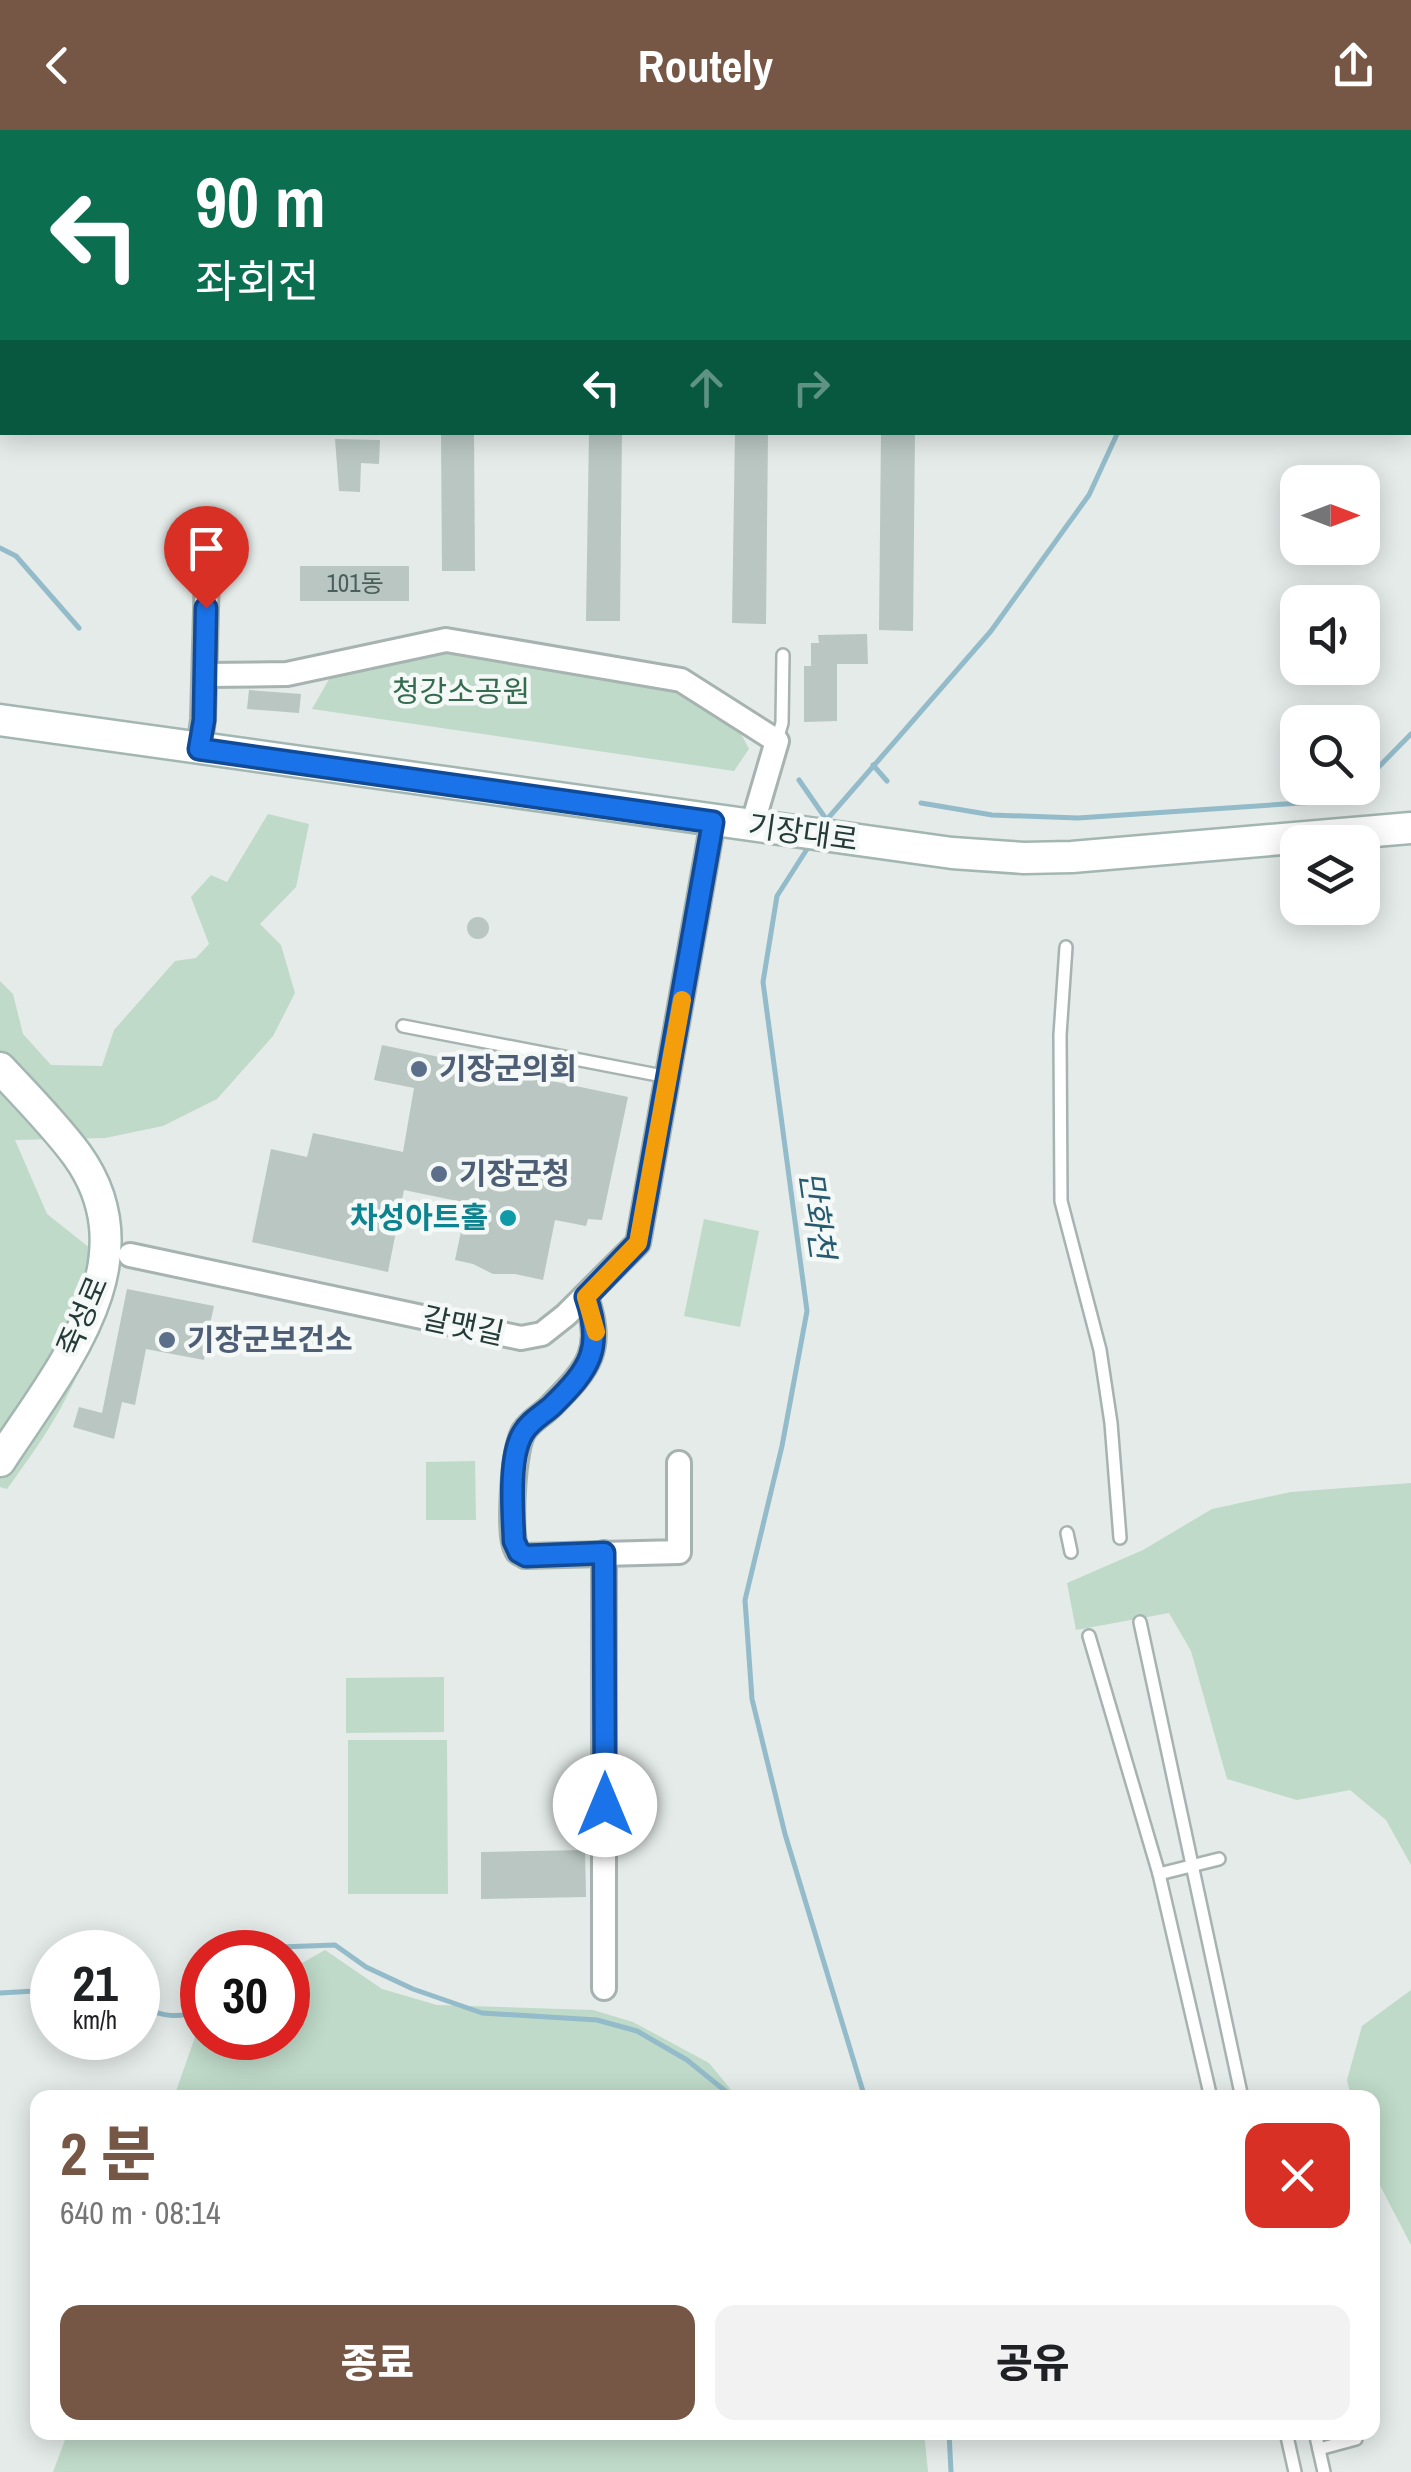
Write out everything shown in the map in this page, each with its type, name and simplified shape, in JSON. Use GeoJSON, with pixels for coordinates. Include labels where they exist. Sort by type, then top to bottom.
{"type":"FeatureCollection","features":[{"type":"Feature","properties":{"kind":"main road","name":"기장대로"},"geometry":{"type":"LineString","coordinates":[[0,720],[713,822],[1024,858],[1411,828]]}},
{"type":"Feature","properties":{"kind":"main road","name":"죽성로"},"geometry":{"type":"LineString","coordinates":[[0,1068],[79,1158],[104,1216],[106,1251],[104,1278],[91,1311],[52,1384],[0,1461]]}},
{"type":"Feature","properties":{"kind":"street"},"geometry":{"type":"LineString","coordinates":[[199,749],[208,538]]}},
{"type":"Feature","properties":{"kind":"street"},"geometry":{"type":"LineString","coordinates":[[205,675],[288,674],[446,640],[681,680],[777,742],[756,827]]}},
{"type":"Feature","properties":{"kind":"street","name":"갈맷길"},"geometry":{"type":"LineString","coordinates":[[130,1255],[521,1338],[542,1334],[586,1297],[638,1243],[713,822]]}},
{"type":"Feature","properties":{"kind":"street"},"geometry":{"type":"LineString","coordinates":[[586,1297],[596,1336],[589,1358],[552,1406],[526,1428],[519,1440],[514,1464],[514,1541],[519,1552],[526,1556],[680,1552],[680,1464]]}},
{"type":"Feature","properties":{"kind":"street"},"geometry":{"type":"LineString","coordinates":[[604,1553],[604,1988]]}},
{"type":"Feature","properties":{"kind":"lane"},"geometry":{"type":"LineString","coordinates":[[777,742],[782,723],[783,656]]}},
{"type":"Feature","properties":{"kind":"lane"},"geometry":{"type":"LineString","coordinates":[[1066,947],[1060,1035],[1061,1201],[1100,1350],[1111,1423],[1120,1538]]}},
{"type":"Feature","properties":{"kind":"lane"},"geometry":{"type":"LineString","coordinates":[[403,1026],[668,1077]]}},
{"type":"Feature","properties":{"kind":"lane"},"geometry":{"type":"LineString","coordinates":[[1066,1533],[1071,1552]]}},
{"type":"Feature","properties":{"kind":"lane"},"geometry":{"type":"LineString","coordinates":[[1140,1622],[1240,2090]]}},
{"type":"Feature","properties":{"kind":"lane"},"geometry":{"type":"LineString","coordinates":[[1089,1636],[1159,1874],[1208,2090]]}},
{"type":"Feature","properties":{"kind":"lane"},"geometry":{"type":"LineString","coordinates":[[1159,1874],[1219,1859]]}},
{"type":"Feature","properties":{"kind":"lane"},"geometry":{"type":"LineString","coordinates":[[1288,2440],[1295,2472]]}},
{"type":"Feature","properties":{"kind":"lane"},"geometry":{"type":"LineString","coordinates":[[1316,2440],[1324,2472]]}},
{"type":"Feature","properties":{"kind":"lane"},"geometry":{"type":"LineString","coordinates":[[1318,2450],[1353,2440]]}},
{"type":"Feature","properties":{"kind":"green space","name":"청강소공원"},"geometry":{"type":"Polygon","coordinates":[[[445,650],[679,687],[740,732],[749,749],[734,771],[312,709],[332,674],[445,650]]]}},
{"type":"Feature","properties":{"kind":"green space"},"geometry":{"type":"Polygon","coordinates":[[[268,814],[309,824],[296,887],[260,924],[281,945],[295,993],[273,1036],[217,1099],[163,1126],[105,1138],[15,1140],[47,1214],[110,1264],[96,1325],[69,1392],[7,1489],[0,1487],[0,981],[13,994],[23,1034],[51,1065],[102,1066],[114,1030],[175,961],[196,958],[209,944],[191,897],[211,875],[227,882],[268,814]]]}},
{"type":"Feature","properties":{"kind":"green space"},"geometry":{"type":"Polygon","coordinates":[[[704,1219],[759,1231],[740,1327],[684,1316],[704,1219]]]}},
{"type":"Feature","properties":{"kind":"green space"},"geometry":{"type":"Polygon","coordinates":[[[475,1461],[476,1520],[426,1520],[426,1462],[475,1461]]]}},
{"type":"Feature","properties":{"kind":"green space"},"geometry":{"type":"Polygon","coordinates":[[[1411,1483],[1411,1865],[1386,1820],[1350,1790],[1297,1800],[1227,1779],[1191,1651],[1169,1613],[1076,1630],[1067,1583],[1143,1550],[1212,1509],[1291,1492],[1411,1483]]]}},
{"type":"Feature","properties":{"kind":"green space"},"geometry":{"type":"Polygon","coordinates":[[[444,1677],[444,1732],[346,1733],[346,1678],[444,1677]]]}},
{"type":"Feature","properties":{"kind":"green space"},"geometry":{"type":"Polygon","coordinates":[[[348,1740],[447,1740],[448,1894],[348,1894],[348,1740]]]}},
{"type":"Feature","properties":{"kind":"green space"},"geometry":{"type":"Polygon","coordinates":[[[325,1950],[382,1989],[437,2005],[593,2010],[633,2022],[709,2063],[731,2090],[176,2090],[187,2060],[310,2060],[310,1959],[325,1950]]]}},
{"type":"Feature","properties":{"kind":"green space"},"geometry":{"type":"Polygon","coordinates":[[[1411,1990],[1411,2245],[1380,2185],[1380,2090],[1349,2090],[1347,2080],[1362,2026],[1411,1990]]]}},
{"type":"Feature","properties":{"kind":"green space"},"geometry":{"type":"Polygon","coordinates":[[[65,2440],[925,2440],[928,2472],[53,2472],[65,2440]]]}},
{"type":"Feature","properties":{"kind":"building"},"geometry":{"type":"Polygon","coordinates":[[[441,435],[474,435],[475,571],[442,571],[441,435]]]}},
{"type":"Feature","properties":{"kind":"building"},"geometry":{"type":"Polygon","coordinates":[[[589,435],[622,435],[620,621],[586,621],[589,435]]]}},
{"type":"Feature","properties":{"kind":"building"},"geometry":{"type":"Polygon","coordinates":[[[735,435],[768,435],[766,624],[732,623],[735,435]]]}},
{"type":"Feature","properties":{"kind":"building"},"geometry":{"type":"Polygon","coordinates":[[[881,435],[915,435],[913,631],[879,630],[881,435]]]}},
{"type":"Feature","properties":{"kind":"building"},"geometry":{"type":"Polygon","coordinates":[[[335,439],[380,440],[379,464],[361,463],[360,492],[339,491],[335,439]]]}},
{"type":"Feature","properties":{"kind":"building"},"geometry":{"type":"Polygon","coordinates":[[[300,566],[409,566],[409,601],[300,601],[300,566]]]}},
{"type":"Feature","properties":{"kind":"building"},"geometry":{"type":"Polygon","coordinates":[[[867,634],[868,664],[837,664],[837,721],[804,722],[804,666],[811,666],[811,643],[819,643],[818,635],[867,634]]]}},
{"type":"Feature","properties":{"kind":"building"},"geometry":{"type":"Polygon","coordinates":[[[249,690],[301,694],[299,713],[247,709],[249,690]]]}},
{"type":"Feature","properties":{"kind":"building"},"geometry":{"type":"Polygon","coordinates":[[[478,917],[486,920],[486,936],[478,939],[470,936],[467,928],[470,920],[478,917]]]}},
{"type":"Feature","properties":{"kind":"building","name":"기장군청"},"geometry":{"type":"Polygon","coordinates":[[[382,1045],[628,1097],[602,1220],[588,1219],[586,1226],[555,1220],[543,1280],[493,1274],[455,1260],[467,1203],[404,1190],[388,1272],[252,1242],[271,1149],[307,1157],[313,1133],[403,1152],[414,1088],[374,1080],[382,1045]]]}},
{"type":"Feature","properties":{"kind":"building","name":"기장군보건소"},"geometry":{"type":"Polygon","coordinates":[[[127,1289],[214,1306],[209,1329],[220,1331],[216,1351],[206,1349],[204,1360],[146,1349],[135,1405],[122,1402],[114,1439],[73,1427],[79,1407],[102,1413],[127,1289]]]}},
{"type":"Feature","properties":{"kind":"building"},"geometry":{"type":"Polygon","coordinates":[[[585,1850],[586,1897],[481,1899],[481,1852],[585,1850]]]}},
{"type":"Feature","properties":{"kind":"waterway","name":"만화천"},"geometry":{"type":"LineString","coordinates":[[823,824],[991,631],[1089,495],[1117,435]]}},
{"type":"Feature","properties":{"kind":"waterway"},"geometry":{"type":"LineString","coordinates":[[0,548],[16,556],[79,628]]}},
{"type":"Feature","properties":{"kind":"waterway"},"geometry":{"type":"LineString","coordinates":[[1380,766],[1411,734]]}},
{"type":"Feature","properties":{"kind":"waterway"},"geometry":{"type":"LineString","coordinates":[[873,765],[887,781]]}},
{"type":"Feature","properties":{"kind":"waterway"},"geometry":{"type":"LineString","coordinates":[[799,780],[826,819]]}},
{"type":"Feature","properties":{"kind":"waterway"},"geometry":{"type":"LineString","coordinates":[[921,803],[992,815],[1078,818],[1280,804]]}},
{"type":"Feature","properties":{"kind":"waterway","name":"만화천"},"geometry":{"type":"LineString","coordinates":[[809,846],[777,896],[763,982],[807,1311],[782,1446],[745,1600],[752,1699],[785,1834],[863,2090]]}},
{"type":"Feature","properties":{"kind":"waterway"},"geometry":{"type":"LineString","coordinates":[[310,1946],[335,1945],[366,1967],[413,1989],[482,2013],[597,2020],[637,2031],[687,2060],[724,2090]]}},
{"type":"Feature","properties":{"kind":"waterway"},"geometry":{"type":"LineString","coordinates":[[0,1993],[30,1991]]}},
{"type":"Feature","properties":{"kind":"waterway"},"geometry":{"type":"LineString","coordinates":[[160,2013],[180,2015]]}},
{"type":"Feature","properties":{"kind":"waterway","name":"만화천"},"geometry":{"type":"LineString","coordinates":[[949,2440],[951,2472]]}},
{"type":"Feature","properties":{"kind":"slow traffic"},"geometry":{"type":"LineString","coordinates":[[596,1332],[586,1297],[638,1243],[682,1000]]}},
{"type":"Feature","properties":{"kind":"place","name":"기장군의회"},"geometry":{"type":"Point","coordinates":[419,1069]}},
{"type":"Feature","properties":{"kind":"place","name":"기장군청"},"geometry":{"type":"Point","coordinates":[439,1174]}},
{"type":"Feature","properties":{"kind":"place","name":"차성아트홀"},"geometry":{"type":"Point","coordinates":[508,1218]}},
{"type":"Feature","properties":{"kind":"place","name":"기장군보건소"},"geometry":{"type":"Point","coordinates":[167,1340]}},
{"type":"Feature","properties":{"kind":"route"},"geometry":{"type":"LineString","coordinates":[[206,608],[204,720],[199,749],[713,822],[638,1243],[586,1297],[595,1322],[595,1345],[582,1370],[552,1406],[526,1428],[514,1464],[514,1541],[519,1552],[526,1556],[604,1553],[605,1805]]}}]}
